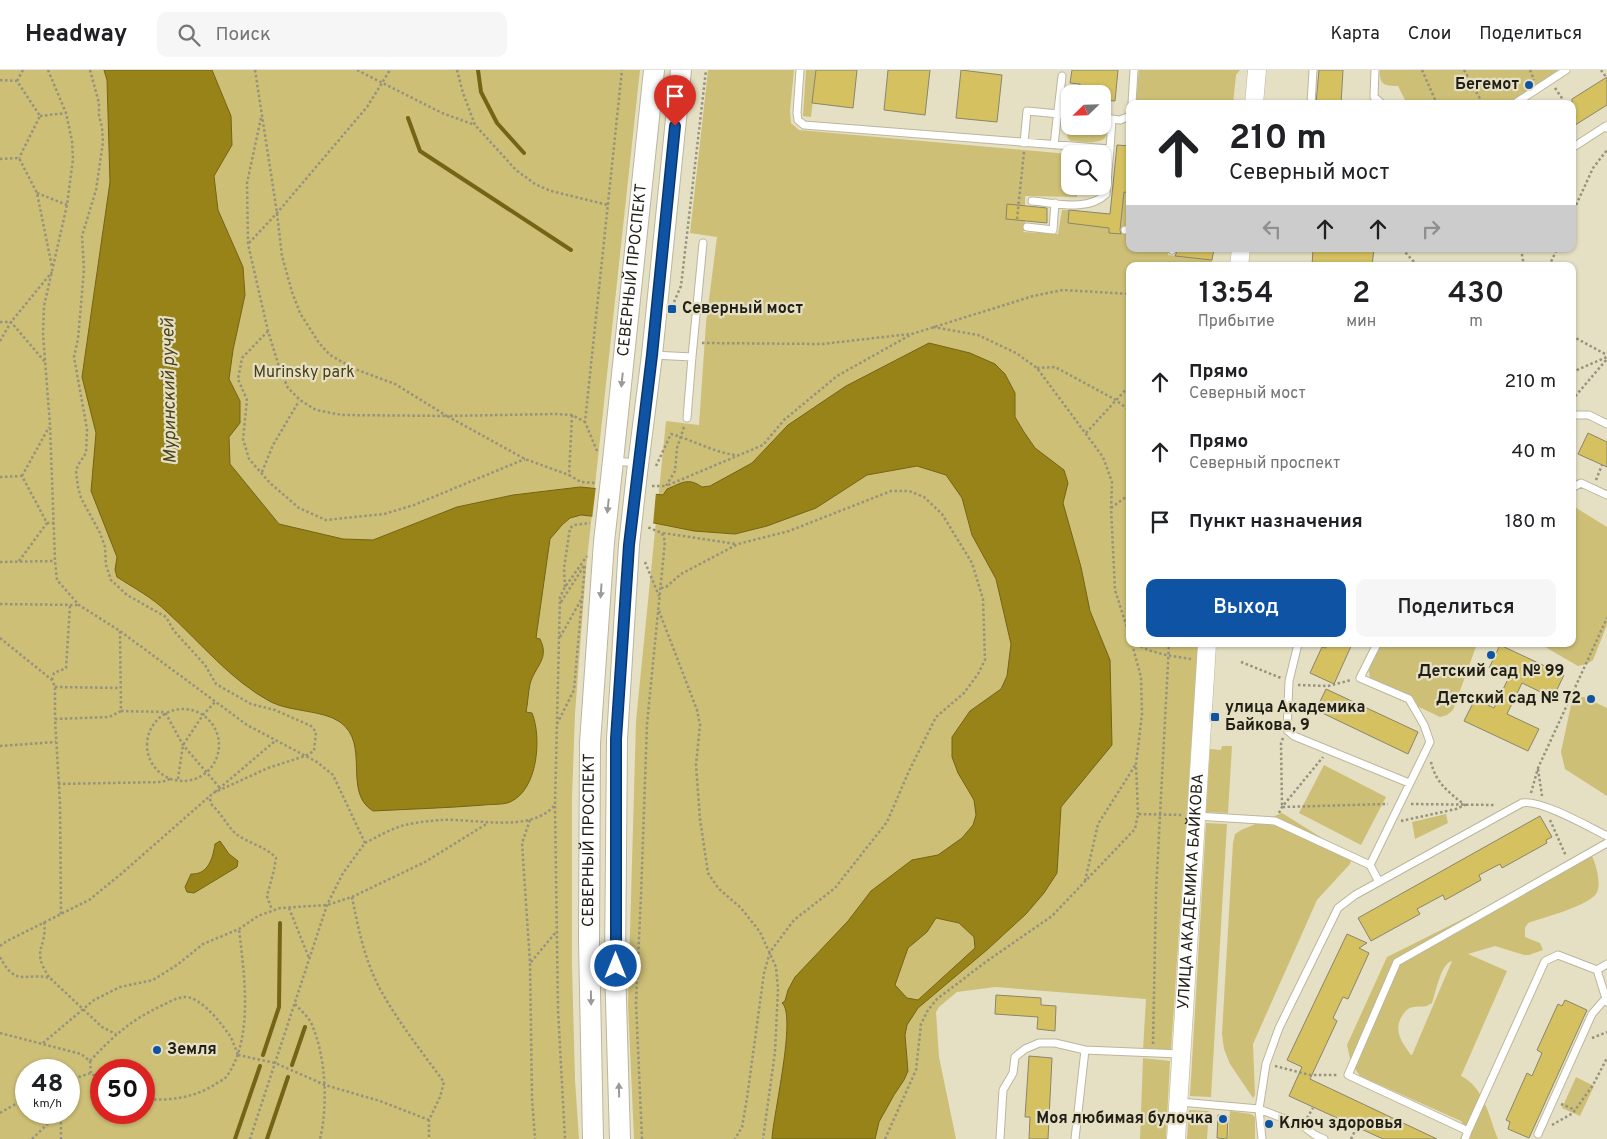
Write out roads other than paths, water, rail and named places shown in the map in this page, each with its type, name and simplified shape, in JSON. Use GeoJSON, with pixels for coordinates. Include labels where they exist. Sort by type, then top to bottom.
{"type":"FeatureCollection","features":[{"type":"Feature","properties":{"kind":"main road","name":"СЕВЕРНЫЙ ПРОСПЕКТ"},"geometry":{"type":"LineString","coordinates":[[594,1139],[589,942],[590,743],[608,461],[654,70]]}},
{"type":"Feature","properties":{"kind":"main road","name":"СЕВЕРНЫЙ ПРОСПЕКТ"},"geometry":{"type":"LineString","coordinates":[[620,1139],[616,966],[616,739],[629,545],[644,467],[652,355],[681,70]]}},
{"type":"Feature","properties":{"kind":"street"},"geometry":{"type":"LineString","coordinates":[[1254,100],[1257,70]]}},
{"type":"Feature","properties":{"kind":"street","name":"УЛИЦА АКАДЕМИКА БАЙКОВА"},"geometry":{"type":"LineString","coordinates":[[1176,1139],[1206,652]]}},
{"type":"Feature","properties":{"kind":"lane"},"geometry":{"type":"LineString","coordinates":[[800,70],[797,113],[798,120],[804,125],[1061,146]]}},
{"type":"Feature","properties":{"kind":"lane"},"geometry":{"type":"LineString","coordinates":[[1132,100],[1134,70]]}},
{"type":"Feature","properties":{"kind":"lane"},"geometry":{"type":"LineString","coordinates":[[1311,100],[1313,70]]}},
{"type":"Feature","properties":{"kind":"lane"},"geometry":{"type":"LineString","coordinates":[[1375,70],[1374,97],[1377,100]]}},
{"type":"Feature","properties":{"kind":"lane"},"geometry":{"type":"LineString","coordinates":[[1520,100],[1566,70]]}},
{"type":"Feature","properties":{"kind":"lane"},"geometry":{"type":"LineString","coordinates":[[1054,145],[1062,76]]}},
{"type":"Feature","properties":{"kind":"lane"},"geometry":{"type":"LineString","coordinates":[[1024,143],[1027,110],[1061,114]]}},
{"type":"Feature","properties":{"kind":"lane"},"geometry":{"type":"LineString","coordinates":[[1110,145],[1112,120],[1126,118]]}},
{"type":"Feature","properties":{"kind":"lane"},"geometry":{"type":"LineString","coordinates":[[1576,145],[1606,126],[1607,128]]}},
{"type":"Feature","properties":{"kind":"lane"},"geometry":{"type":"LineString","coordinates":[[1032,201],[1092,204],[1105,195]]}},
{"type":"Feature","properties":{"kind":"lane"},"geometry":{"type":"LineString","coordinates":[[1026,227],[1053,230],[1055,203]]}},
{"type":"Feature","properties":{"kind":"lane"},"geometry":{"type":"LineString","coordinates":[[688,418],[703,243]]}},
{"type":"Feature","properties":{"kind":"lane"},"geometry":{"type":"LineString","coordinates":[[652,355],[692,357]]}},
{"type":"Feature","properties":{"kind":"lane"},"geometry":{"type":"LineString","coordinates":[[1576,415],[1589,416],[1607,424]]}},
{"type":"Feature","properties":{"kind":"lane"},"geometry":{"type":"LineString","coordinates":[[608,461],[644,467]]}},
{"type":"Feature","properties":{"kind":"lane"},"geometry":{"type":"LineString","coordinates":[[1576,486],[1581,483],[1607,495]]}},
{"type":"Feature","properties":{"kind":"lane"},"geometry":{"type":"LineString","coordinates":[[1297,647],[1289,682],[1287,730],[1294,736],[1409,784]]}},
{"type":"Feature","properties":{"kind":"lane"},"geometry":{"type":"LineString","coordinates":[[1370,865],[1430,742],[1424,725],[1409,699],[1360,678],[1375,647]]}},
{"type":"Feature","properties":{"kind":"lane"},"geometry":{"type":"LineString","coordinates":[[1262,1139],[1259,1109],[1266,1064],[1279,1028],[1338,908],[1379,882],[1515,806],[1529,802],[1544,806],[1607,836]]}},
{"type":"Feature","properties":{"kind":"lane"},"geometry":{"type":"LineString","coordinates":[[1195,816],[1276,821],[1370,865],[1379,882]]}},
{"type":"Feature","properties":{"kind":"lane"},"geometry":{"type":"LineString","coordinates":[[1468,1131],[1348,1075],[1397,962],[1607,843]]}},
{"type":"Feature","properties":{"kind":"lane"},"geometry":{"type":"LineString","coordinates":[[1465,1139],[1546,961],[1558,955],[1597,970]]}},
{"type":"Feature","properties":{"kind":"lane"},"geometry":{"type":"LineString","coordinates":[[1597,970],[1607,964]]}},
{"type":"Feature","properties":{"kind":"lane"},"geometry":{"type":"LineString","coordinates":[[1538,1134],[1592,1014],[1606,1000],[1597,970]]}},
{"type":"Feature","properties":{"kind":"lane"},"geometry":{"type":"LineString","coordinates":[[1000,1139],[1003,1090],[1013,1073],[1015,1057],[1025,1049],[1040,1044],[1055,1043],[1085,1050],[1181,1054]]}},
{"type":"Feature","properties":{"kind":"lane"},"geometry":{"type":"LineString","coordinates":[[1075,1139],[1085,1050]]}},
{"type":"Feature","properties":{"kind":"lane"},"geometry":{"type":"LineString","coordinates":[[1178,1102],[1259,1109],[1303,1126],[1315,1137],[1324,1139]]}},
{"type":"Feature","properties":{"kind":"water","name":"Муринский ручей"},"geometry":{"type":"Polygon","coordinates":[[[104,70],[212,70],[231,116],[232,145],[214,176],[218,210],[243,267],[245,295],[229,379],[240,401],[240,423],[229,437],[230,464],[279,524],[343,539],[373,540],[457,507],[513,495],[580,487],[663,495],[667,489],[685,482],[693,482],[702,487],[710,486],[752,463],[788,425],[846,386],[929,343],[970,353],[995,364],[1005,374],[1015,393],[1015,417],[1035,448],[1064,470],[1068,483],[1063,503],[1081,567],[1090,611],[1110,660],[1112,745],[1061,807],[1057,873],[1044,893],[1026,914],[988,949],[918,1008],[907,1025],[905,1035],[908,1071],[879,1122],[875,1139],[772,1139],[786,1045],[786,1011],[782,1003],[785,1001],[795,977],[848,921],[871,891],[912,860],[938,855],[962,838],[973,825],[976,815],[974,800],[958,773],[952,757],[952,737],[970,711],[1001,689],[1007,676],[1011,644],[996,579],[972,535],[962,498],[946,475],[917,466],[867,475],[816,508],[767,526],[735,534],[694,531],[654,523],[581,515],[570,518],[550,539],[536,638],[540,639],[543,646],[543,657],[530,684],[526,712],[532,713],[537,735],[535,762],[527,786],[519,796],[504,804],[373,811],[364,803],[359,792],[354,743],[349,731],[340,722],[325,715],[279,705],[256,693],[229,672],[162,607],[117,577],[115,570],[117,557],[91,491],[96,433],[82,377],[110,182],[107,80],[104,70]],[[936,918],[927,932],[908,948],[895,985],[907,998],[918,1000],[975,948],[974,937],[959,923],[936,918]]]}},
{"type":"Feature","properties":{"kind":"water"},"geometry":{"type":"Polygon","coordinates":[[[220,841],[229,854],[238,861],[237,867],[194,893],[187,892],[185,887],[191,874],[197,874],[206,869],[213,855],[215,844],[220,841]]]}},
{"type":"Feature","properties":{"kind":"waterway"},"geometry":{"type":"LineString","coordinates":[[478,70],[481,92],[497,123],[524,153]]}},
{"type":"Feature","properties":{"kind":"waterway"},"geometry":{"type":"LineString","coordinates":[[408,118],[420,151],[571,250]]}},
{"type":"Feature","properties":{"kind":"waterway"},"geometry":{"type":"LineString","coordinates":[[263,1055],[279,1007],[280,923]]}},
{"type":"Feature","properties":{"kind":"waterway"},"geometry":{"type":"LineString","coordinates":[[292,1065],[305,1027]]}},
{"type":"Feature","properties":{"kind":"waterway"},"geometry":{"type":"LineString","coordinates":[[235,1139],[260,1066]]}},
{"type":"Feature","properties":{"kind":"waterway"},"geometry":{"type":"LineString","coordinates":[[267,1139],[288,1077]]}},
{"type":"Feature","properties":{"kind":"place","name":"Бегемот"},"geometry":{"type":"Point","coordinates":[1529,85]}},
{"type":"Feature","properties":{"kind":"place","name":"Северный мост"},"geometry":{"type":"Point","coordinates":[672,309]}},
{"type":"Feature","properties":{"kind":"place","name":"Детский сад № 99"},"geometry":{"type":"Point","coordinates":[1491,655]}},
{"type":"Feature","properties":{"kind":"place","name":"Детский сад № 72"},"geometry":{"type":"Point","coordinates":[1591,699]}},
{"type":"Feature","properties":{"kind":"place","name":"улица Академика Байкова, 9"},"geometry":{"type":"Point","coordinates":[1215,717]}},
{"type":"Feature","properties":{"kind":"place","name":"Земля"},"geometry":{"type":"Point","coordinates":[157,1050]}},
{"type":"Feature","properties":{"kind":"place","name":"Моя любимая булочка"},"geometry":{"type":"Point","coordinates":[1223,1119]}},
{"type":"Feature","properties":{"kind":"place","name":"Ключ здоровья"},"geometry":{"type":"Point","coordinates":[1269,1124]}},
{"type":"Feature","properties":{"kind":"park label","name":"Murinsky park"},"geometry":{"type":"Point","coordinates":[304,373]}}]}
